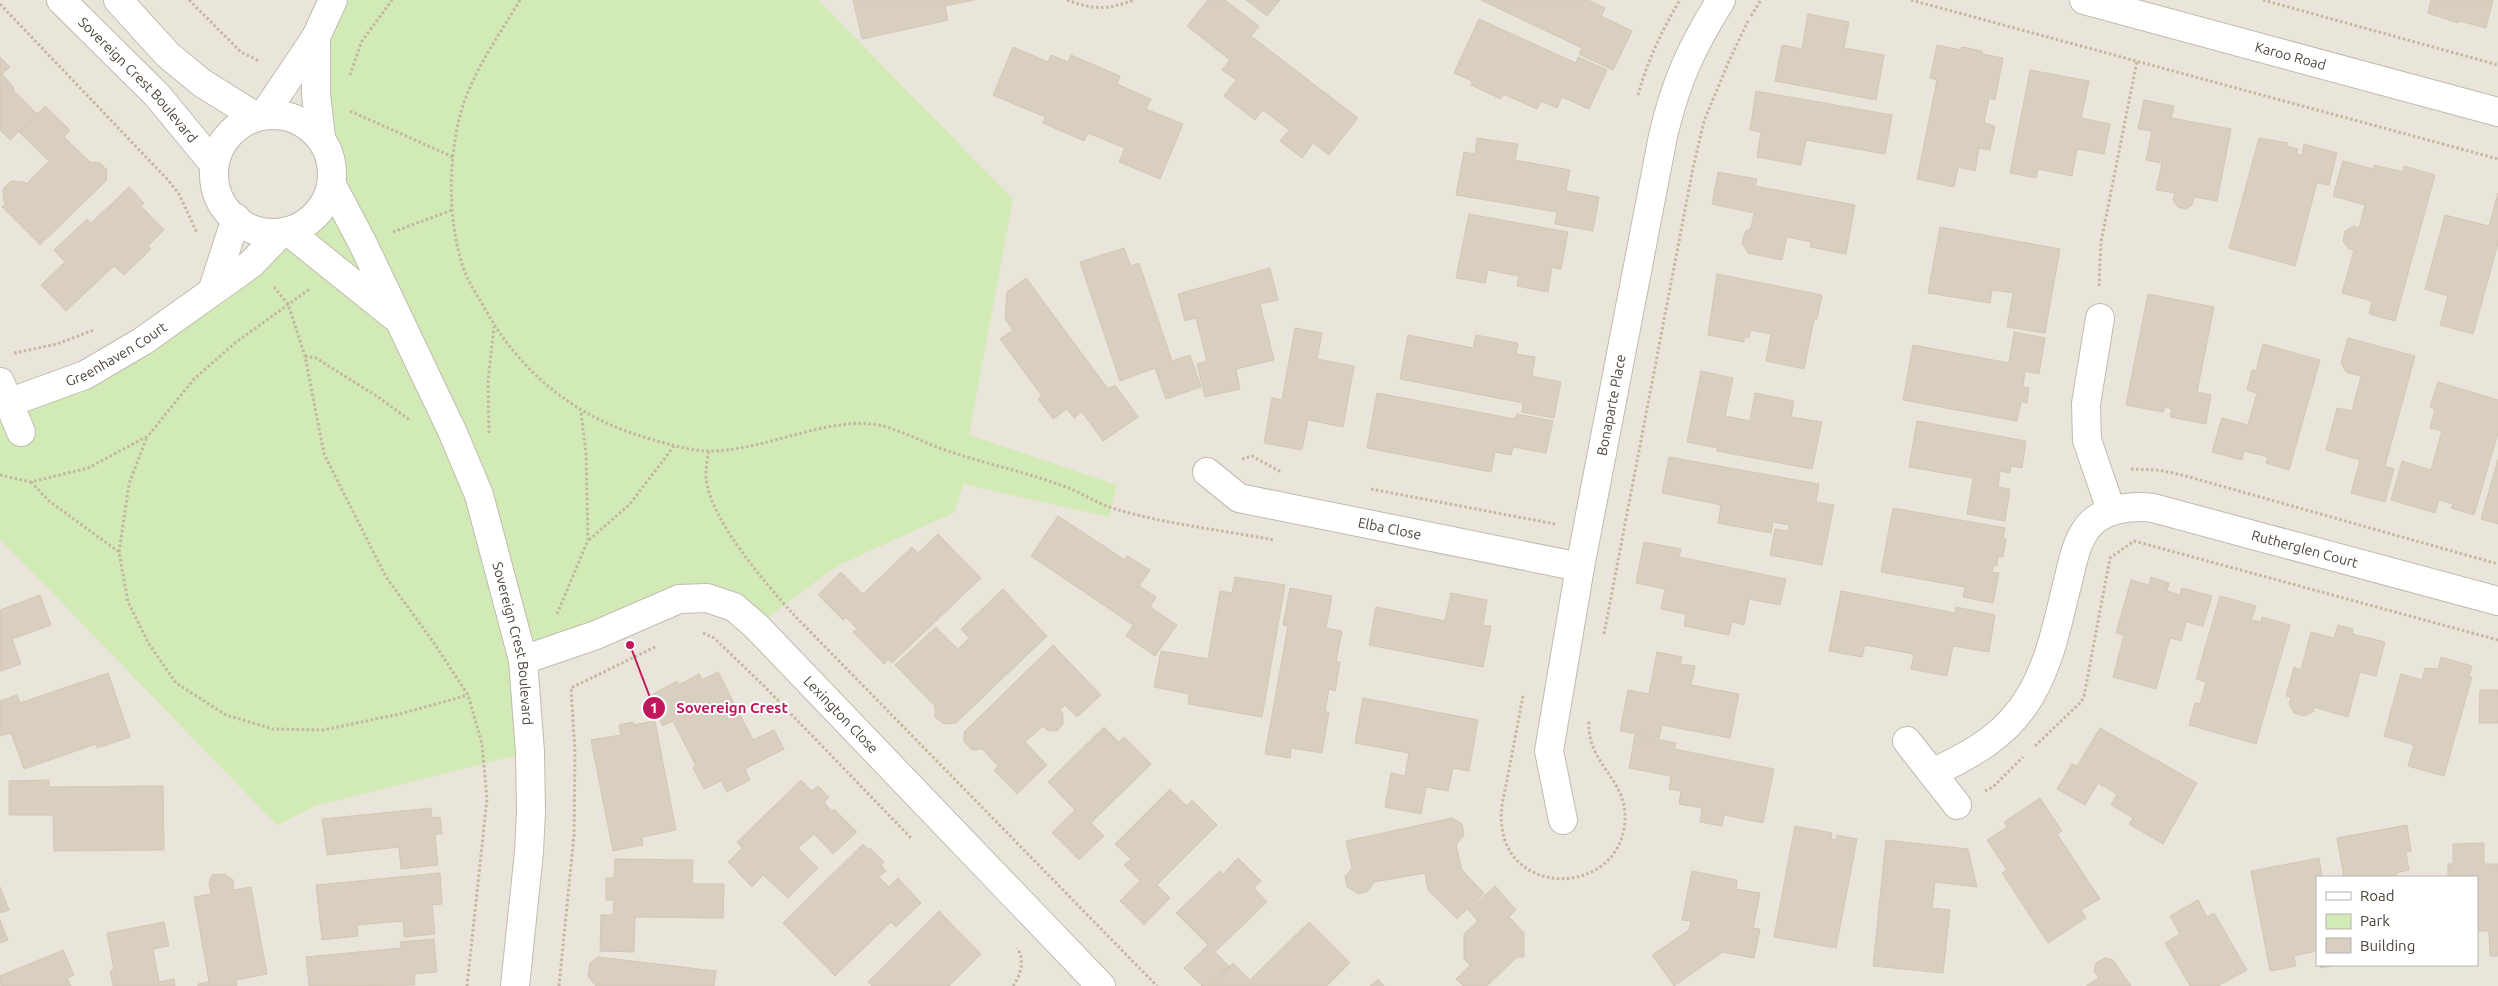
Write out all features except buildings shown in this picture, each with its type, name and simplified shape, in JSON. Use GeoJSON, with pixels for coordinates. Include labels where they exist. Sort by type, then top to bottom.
{"type":"FeatureCollection","features":[{"type":"Feature","properties":{"kind":"street","name":"Sovereign Crest Boulevard"},"geometry":{"type":"LineString","coordinates":[[61,0],[157,95],[213,163]]}},
{"type":"Feature","properties":{"kind":"street"},"geometry":{"type":"LineString","coordinates":[[118,0],[168,55],[188,72],[202,83],[260,115]]}},
{"type":"Feature","properties":{"kind":"street"},"geometry":{"type":"LineString","coordinates":[[260,115],[316,37],[333,0]]}},
{"type":"Feature","properties":{"kind":"street","name":"Bonaparte Place"},"geometry":{"type":"LineString","coordinates":[[1563,820],[1549,751],[1580,567],[1670,106],[1688,56],[1720,0]]}},
{"type":"Feature","properties":{"kind":"street","name":"Karoo Road"},"geometry":{"type":"LineString","coordinates":[[2084,0],[2498,112]]}},
{"type":"Feature","properties":{"kind":"street"},"geometry":{"type":"LineString","coordinates":[[316,37],[316,94],[321,138],[332,162],[332,185],[324,206],[309,222],[284,234],[251,228],[236,218],[222,204],[214,185],[213,163],[222,141],[238,124],[260,115],[287,116],[307,124],[321,138]]}},
{"type":"Feature","properties":{"kind":"street","name":"Sovereign Crest Boulevard"},"geometry":{"type":"LineString","coordinates":[[332,185],[400,321],[453,433],[479,494],[524,660],[530,752],[531,812],[529,852],[515,986]]}},
{"type":"Feature","properties":{"kind":"street"},"geometry":{"type":"LineString","coordinates":[[213,289],[236,218]]}},
{"type":"Feature","properties":{"kind":"street","name":"Sovereign Crest Boulevard"},"geometry":{"type":"LineString","coordinates":[[284,234],[336,270],[400,321]]}},
{"type":"Feature","properties":{"kind":"street","name":"Greenhaven Court"},"geometry":{"type":"LineString","coordinates":[[21,432],[4,392],[85,375],[168,325],[213,289],[251,264],[284,234]]}},
{"type":"Feature","properties":{"kind":"street"},"geometry":{"type":"LineString","coordinates":[[2100,318],[2086,404],[2088,440],[2111,510]]}},
{"type":"Feature","properties":{"kind":"street","name":"Elba Close"},"geometry":{"type":"LineString","coordinates":[[1207,472],[1239,498],[1580,567]]}},
{"type":"Feature","properties":{"kind":"street","name":"Rutherglen Court"},"geometry":{"type":"LineString","coordinates":[[1947,790],[1983,746],[2010,724],[2030,697],[2052,647],[2076,549],[2085,530],[2111,510],[2141,506],[2153,508],[2498,601]]}},
{"type":"Feature","properties":{"kind":"street","name":"Lexington Close"},"geometry":{"type":"LineString","coordinates":[[524,660],[596,635],[679,599],[707,598],[734,607],[762,633],[1084,981]]}},
{"type":"Feature","properties":{"kind":"street"},"geometry":{"type":"LineString","coordinates":[[1907,741],[1947,790]]}},
{"type":"Feature","properties":{"kind":"path"},"geometry":{"type":"LineString","coordinates":[[189,0],[241,52],[259,61]]}},
{"type":"Feature","properties":{"kind":"path"},"geometry":{"type":"LineString","coordinates":[[348,81],[362,41],[392,0]]}},
{"type":"Feature","properties":{"kind":"path"},"geometry":{"type":"LineString","coordinates":[[520,0],[476,69],[457,127],[450,185],[457,245],[465,274],[494,327],[522,360],[550,388],[581,411],[609,426],[674,446],[708,451],[753,445],[855,423],[882,426],[946,450],[1066,487],[1113,509],[1275,540]]}},
{"type":"Feature","properties":{"kind":"path"},"geometry":{"type":"LineString","coordinates":[[1067,0],[1088,8],[1113,8],[1134,0]]}},
{"type":"Feature","properties":{"kind":"path"},"geometry":{"type":"LineString","coordinates":[[1637,99],[1644,74],[1657,42],[1680,0]]}},
{"type":"Feature","properties":{"kind":"path"},"geometry":{"type":"LineString","coordinates":[[1911,0],[2498,159]]}},
{"type":"Feature","properties":{"kind":"path"},"geometry":{"type":"LineString","coordinates":[[2263,0],[2498,65]]}},
{"type":"Feature","properties":{"kind":"path"},"geometry":{"type":"LineString","coordinates":[[0,4],[168,180],[179,194],[198,236]]}},
{"type":"Feature","properties":{"kind":"path"},"geometry":{"type":"LineString","coordinates":[[2100,318],[2098,271],[2101,242],[2137,61]]}},
{"type":"Feature","properties":{"kind":"path"},"geometry":{"type":"LineString","coordinates":[[344,108],[453,158]]}},
{"type":"Feature","properties":{"kind":"path"},"geometry":{"type":"LineString","coordinates":[[363,244],[452,210]]}},
{"type":"Feature","properties":{"kind":"path"},"geometry":{"type":"LineString","coordinates":[[336,270],[235,343],[194,379],[148,436],[129,484],[119,552],[128,602],[149,644],[176,683],[226,715],[273,729],[323,730],[400,714],[468,695]]}},
{"type":"Feature","properties":{"kind":"path"},"geometry":{"type":"LineString","coordinates":[[270,282],[288,304],[306,356],[324,454],[386,577],[434,643],[468,695],[482,744],[487,799],[467,986]]}},
{"type":"Feature","properties":{"kind":"path"},"geometry":{"type":"LineString","coordinates":[[490,435],[488,381],[494,327]]}},
{"type":"Feature","properties":{"kind":"path"},"geometry":{"type":"LineString","coordinates":[[6,355],[57,344],[98,328]]}},
{"type":"Feature","properties":{"kind":"path"},"geometry":{"type":"LineString","coordinates":[[306,356],[316,358],[378,397],[417,426]]}},
{"type":"Feature","properties":{"kind":"path"},"geometry":{"type":"LineString","coordinates":[[555,617],[588,540],[586,454],[581,411]]}},
{"type":"Feature","properties":{"kind":"path"},"geometry":{"type":"LineString","coordinates":[[0,475],[31,482],[88,468],[148,436]]}},
{"type":"Feature","properties":{"kind":"path"},"geometry":{"type":"LineString","coordinates":[[588,540],[630,504],[674,446]]}},
{"type":"Feature","properties":{"kind":"path"},"geometry":{"type":"LineString","coordinates":[[708,451],[706,477],[710,496],[756,574],[800,622],[1157,986]]}},
{"type":"Feature","properties":{"kind":"path"},"geometry":{"type":"LineString","coordinates":[[1242,458],[1252,456],[1262,459],[1268,466],[1290,473]]}},
{"type":"Feature","properties":{"kind":"path"},"geometry":{"type":"LineString","coordinates":[[2124,470],[2159,470],[2182,475],[2498,564]]}},
{"type":"Feature","properties":{"kind":"path"},"geometry":{"type":"LineString","coordinates":[[31,482],[49,501],[119,552]]}},
{"type":"Feature","properties":{"kind":"path"},"geometry":{"type":"LineString","coordinates":[[1366,488],[1554,525],[1556,515]]}},
{"type":"Feature","properties":{"kind":"path"},"geometry":{"type":"LineString","coordinates":[[2033,748],[2081,702],[2110,558],[2134,541],[2498,640]]}},
{"type":"Feature","properties":{"kind":"path"},"geometry":{"type":"LineString","coordinates":[[697,632],[703,632],[714,638],[729,652],[913,840]]}},
{"type":"Feature","properties":{"kind":"path"},"geometry":{"type":"LineString","coordinates":[[559,986],[574,835],[575,753],[571,688],[660,645]]}},
{"type":"Feature","properties":{"kind":"path"},"geometry":{"type":"LineString","coordinates":[[1947,790],[1980,792],[1992,787],[2027,754]]}},
{"type":"Feature","properties":{"kind":"path"},"geometry":{"type":"LineString","coordinates":[[1013,986],[1018,979],[1022,965],[1019,951],[1015,945]]}},
{"type":"Feature","properties":{"kind":"shaded area"},"geometry":{"type":"Polygon","coordinates":[[[0,0],[2498,0],[2498,986],[0,986],[0,0]]]}},
{"type":"Feature","properties":{"kind":"green space"},"geometry":{"type":"Polygon","coordinates":[[[333,0],[818,0],[1013,199],[969,435],[1117,485],[1109,517],[963,484],[955,512],[837,566],[756,626],[707,598],[524,660],[530,752],[315,806],[277,825],[0,539],[0,404],[65,383],[280,234],[309,222],[324,206],[332,185],[332,163],[321,138],[333,0]]]}},
{"type":"Feature","properties":{"kind":"place","name":"Sovereign Crest"},"geometry":{"type":"Point","coordinates":[630,645]}}]}
